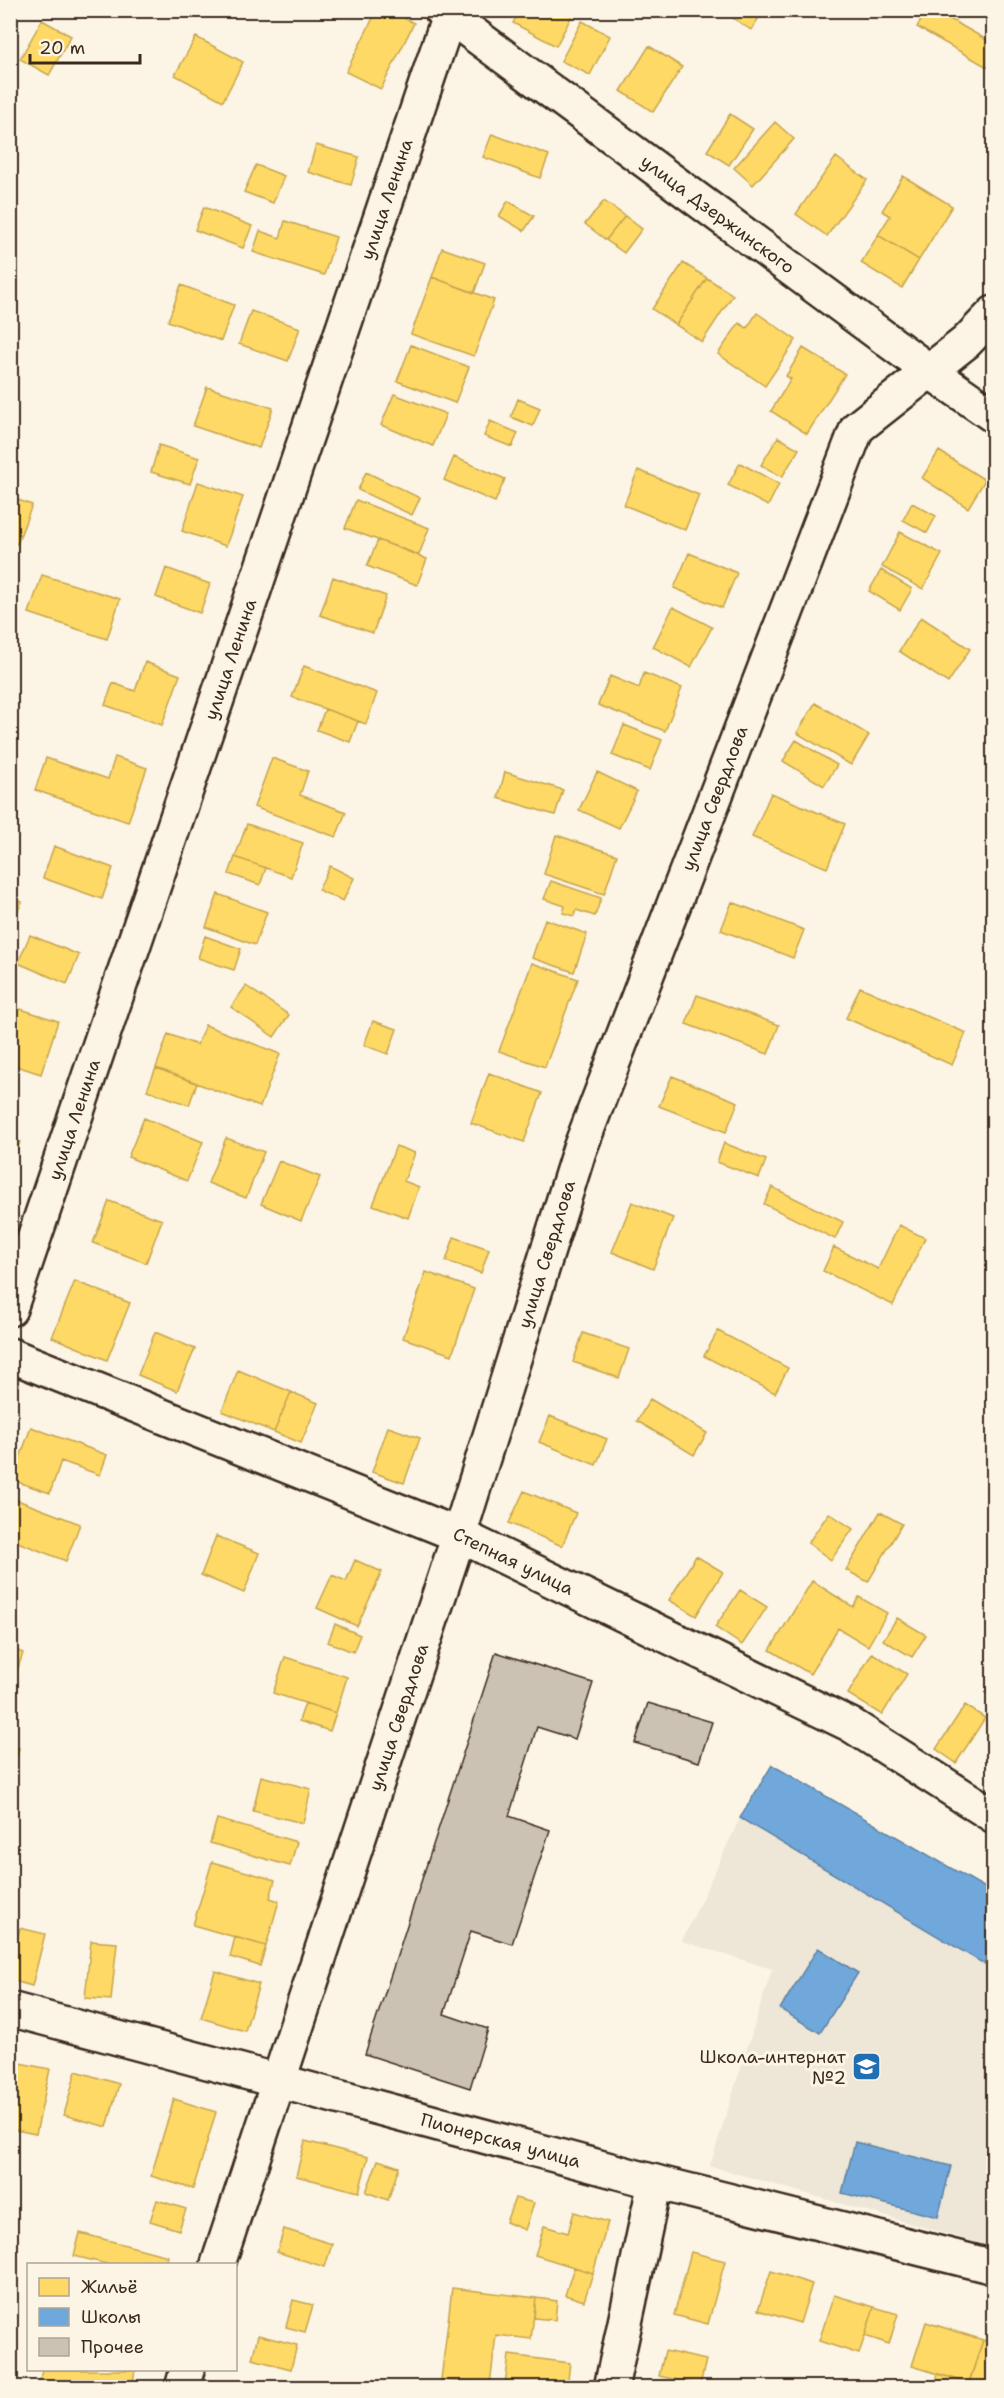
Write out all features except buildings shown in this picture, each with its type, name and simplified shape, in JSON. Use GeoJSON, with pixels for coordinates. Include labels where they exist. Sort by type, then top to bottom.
{"type":"FeatureCollection","features":[{"type":"Feature","properties":{"kind":"street","name":"улица Дзержинского"},"geometry":{"type":"LineString","coordinates":[[447,12],[993,416]]}},
{"type":"Feature","properties":{"kind":"street","name":"улица Ленина"},"geometry":{"type":"LineString","coordinates":[[10,1310],[447,12]]}},
{"type":"Feature","properties":{"kind":"street","name":"улица Свердлова"},"geometry":{"type":"LineString","coordinates":[[219,2263],[459,1535],[579,1151],[857,428],[966,342],[993,313]]}},
{"type":"Feature","properties":{"kind":"street","name":"Степная улица"},"geometry":{"type":"LineString","coordinates":[[10,1355],[459,1535],[851,1725],[993,1816]]}},
{"type":"Feature","properties":{"kind":"street","name":"Пионерская улица"},"geometry":{"type":"LineString","coordinates":[[10,2009],[655,2182],[993,2267]]}},
{"type":"Feature","properties":{"kind":"street"},"geometry":{"type":"LineString","coordinates":[[611,2388],[655,2182]]}},
{"type":"Feature","properties":{"kind":"street"},"geometry":{"type":"LineString","coordinates":[[182,2388],[187,2371]]}},
{"type":"Feature","properties":{"kind":"shaded area","name":"Школа-интернат №2"},"geometry":{"type":"Polygon","coordinates":[[[772,1765],[993,1893],[993,2247],[710,2166],[772,1969],[682,1941],[740,1818],[772,1765]]]}},
{"type":"Feature","properties":{"kind":"place","name":"Школа-интернат №2"},"geometry":{"type":"Point","coordinates":[867,2067]}}]}
